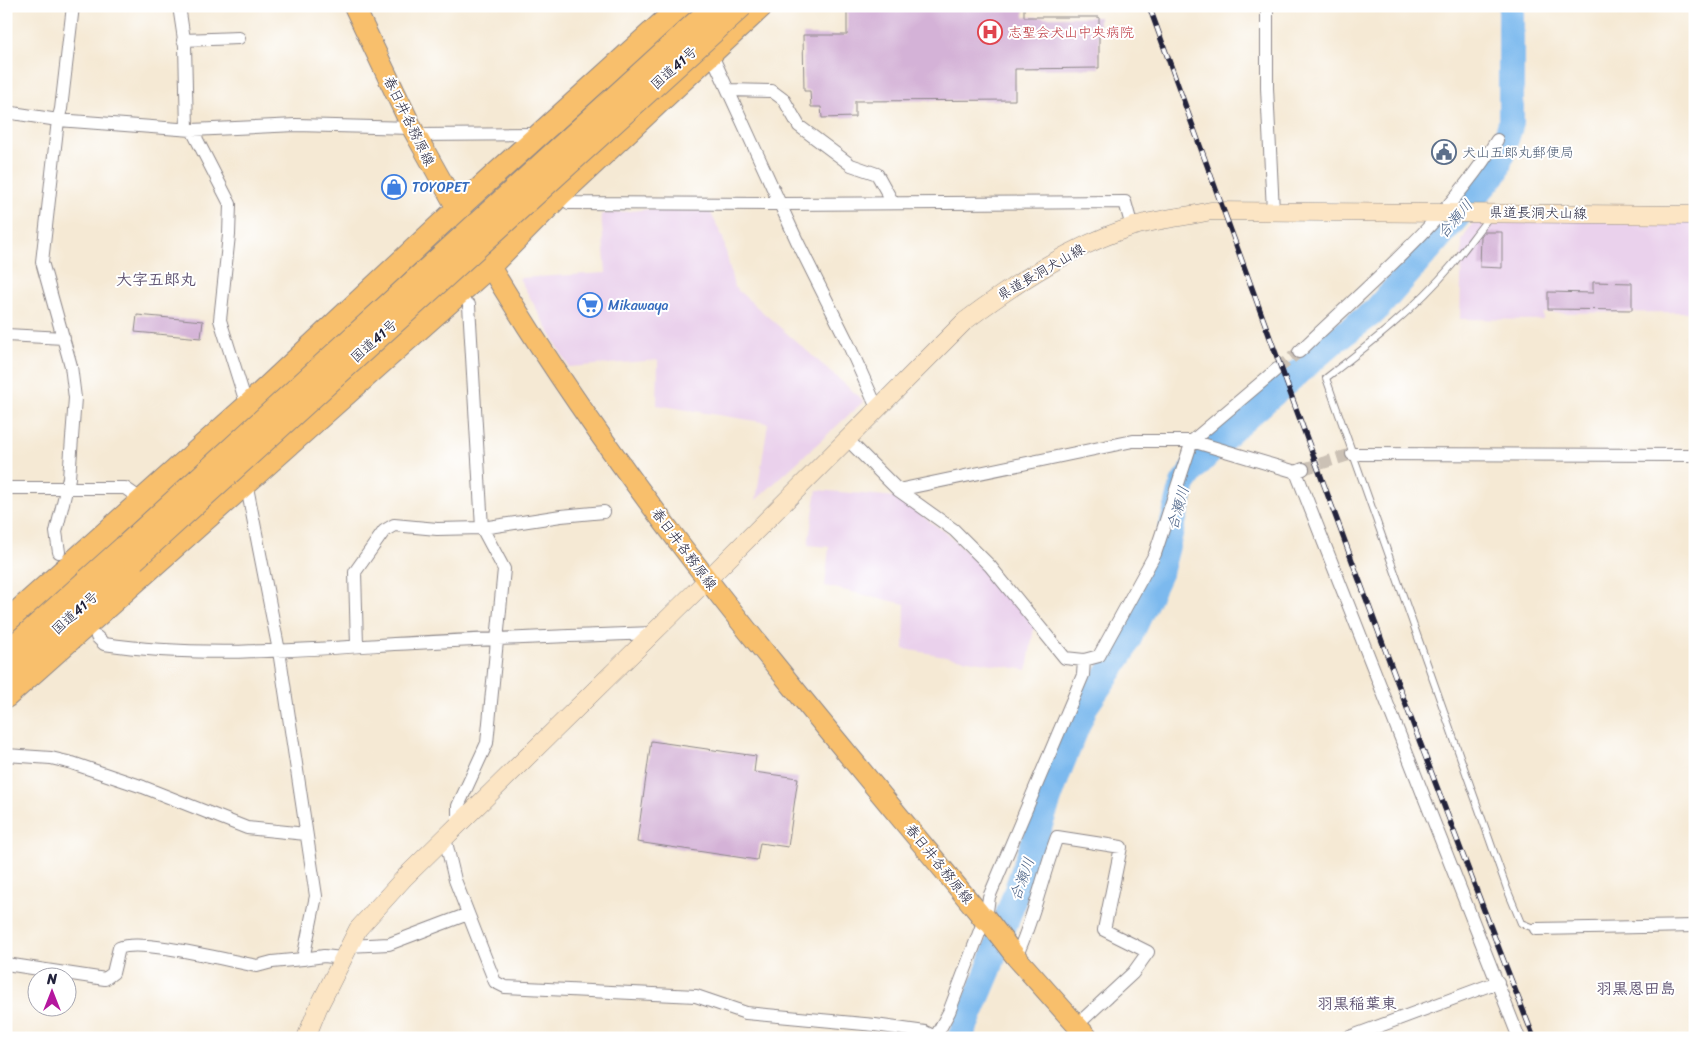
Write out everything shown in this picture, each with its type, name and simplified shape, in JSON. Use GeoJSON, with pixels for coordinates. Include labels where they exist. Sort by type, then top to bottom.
{"type":"FeatureCollection","features":[{"type":"Feature","properties":{"kind":"highway"},"geometry":{"type":"LineString","coordinates":[[6,622],[246,406],[457,209],[542,134],[681,6]]}},
{"type":"Feature","properties":{"kind":"highway","name":"国道41号"},"geometry":{"type":"LineString","coordinates":[[6,675],[129,553],[714,6]]}},
{"type":"Feature","properties":{"kind":"highway","name":"国道41号"},"geometry":{"type":"LineString","coordinates":[[6,653],[129,553],[742,6]]}},
{"type":"Feature","properties":{"kind":"highway"},"geometry":{"type":"LineString","coordinates":[[6,697],[490,266],[560,195],[762,6]]}},
{"type":"Feature","properties":{"kind":"main road","name":"春日井各務原線"},"geometry":{"type":"LineString","coordinates":[[354,6],[414,132],[490,266],[531,335],[617,460],[706,581],[1016,957],[1082,1032]]}},
{"type":"Feature","properties":{"kind":"main road","name":"県道長洞犬山線"},"geometry":{"type":"LineString","coordinates":[[306,1038],[345,952],[358,929],[405,877],[706,581],[965,321],[1011,286],[1072,252],[1132,227],[1211,212],[1695,215]]}},
{"type":"Feature","properties":{"kind":"street"},"geometry":{"type":"LineString","coordinates":[[59,552],[56,532],[69,478],[75,383],[42,262],[73,6]]}},
{"type":"Feature","properties":{"kind":"street"},"geometry":{"type":"LineString","coordinates":[[179,6],[184,40],[189,130],[230,204],[229,235],[220,320],[246,406]]}},
{"type":"Feature","properties":{"kind":"street"},"geometry":{"type":"LineString","coordinates":[[694,6],[711,53],[781,204],[796,241],[847,341],[877,408]]}},
{"type":"Feature","properties":{"kind":"street"},"geometry":{"type":"LineString","coordinates":[[1267,6],[1273,211]]}},
{"type":"Feature","properties":{"kind":"street"},"geometry":{"type":"LineString","coordinates":[[184,40],[239,38]]}},
{"type":"Feature","properties":{"kind":"street"},"geometry":{"type":"LineString","coordinates":[[728,90],[772,91],[784,100],[798,126],[852,165],[877,174],[893,203]]}},
{"type":"Feature","properties":{"kind":"street"},"geometry":{"type":"LineString","coordinates":[[6,112],[58,120],[189,130],[296,125],[414,132],[542,134]]}},
{"type":"Feature","properties":{"kind":"street"},"geometry":{"type":"LineString","coordinates":[[1299,352],[1443,213],[1477,172],[1497,140]]}},
{"type":"Feature","properties":{"kind":"street"},"geometry":{"type":"LineString","coordinates":[[560,195],[569,203],[1125,202],[1132,227]]}},
{"type":"Feature","properties":{"kind":"street"},"geometry":{"type":"LineString","coordinates":[[458,825],[458,806],[487,743],[504,569],[482,528],[469,305]]}},
{"type":"Feature","properties":{"kind":"street"},"geometry":{"type":"LineString","coordinates":[[6,335],[64,338]]}},
{"type":"Feature","properties":{"kind":"street"},"geometry":{"type":"LineString","coordinates":[[848,440],[898,490],[954,530],[990,566],[1065,658],[1084,660],[1099,656],[1155,554],[1192,441],[1277,370]]}},
{"type":"Feature","properties":{"kind":"street"},"geometry":{"type":"LineString","coordinates":[[898,490],[1134,441],[1192,441],[1300,470],[1518,1038]]}},
{"type":"Feature","properties":{"kind":"street"},"geometry":{"type":"LineString","coordinates":[[1352,454],[1695,455]]}},
{"type":"Feature","properties":{"kind":"street"},"geometry":{"type":"LineString","coordinates":[[246,482],[279,651],[316,896],[303,959]]}},
{"type":"Feature","properties":{"kind":"street"},"geometry":{"type":"LineString","coordinates":[[6,488],[125,488],[142,500]]}},
{"type":"Feature","properties":{"kind":"street"},"geometry":{"type":"LineString","coordinates":[[357,646],[355,572],[384,531],[394,525],[438,529],[482,528],[561,516],[604,512]]}},
{"type":"Feature","properties":{"kind":"street"},"geometry":{"type":"LineString","coordinates":[[97,638],[104,644],[159,649],[279,651],[497,638],[652,633]]}},
{"type":"Feature","properties":{"kind":"street"},"geometry":{"type":"LineString","coordinates":[[445,838],[455,880],[495,982],[505,987],[696,996],[746,1013],[875,1025],[925,1032],[935,1038],[950,1012],[985,919],[989,897],[1084,675],[1084,660]]}},
{"type":"Feature","properties":{"kind":"street"},"geometry":{"type":"LineString","coordinates":[[6,755],[51,758],[72,763],[143,787],[247,828],[306,834]]}},
{"type":"Feature","properties":{"kind":"street"},"geometry":{"type":"LineString","coordinates":[[1016,957],[1026,935],[1041,880],[1057,837],[1121,847],[1104,930],[1148,952],[1134,973],[1082,1032]]}},
{"type":"Feature","properties":{"kind":"street"},"geometry":{"type":"LineString","coordinates":[[6,964],[105,979],[113,973],[119,948],[125,946],[147,946],[257,966],[389,944],[468,914]]}},
{"type":"Feature","properties":{"kind":"street"},"geometry":{"type":"LineString","coordinates":[[1536,929],[1695,926]]}},
{"type":"Feature","properties":{"kind":"street"},"geometry":{"type":"LineString","coordinates":[[1347,1038],[1498,982]]}},
{"type":"Feature","properties":{"kind":"lane"},"geometry":{"type":"LineString","coordinates":[[1492,213],[1444,273],[1364,348],[1326,378],[1507,889],[1521,923],[1536,929]]}},
{"type":"Feature","properties":{"kind":"shaded area","name":"Mikawaya"},"geometry":{"type":"Polygon","coordinates":[[[650,209],[710,211],[723,238],[734,287],[864,401],[756,500],[768,423],[657,405],[658,360],[569,367],[519,278],[606,273],[601,214],[650,209]]]}},
{"type":"Feature","properties":{"kind":"shaded area"},"geometry":{"type":"Polygon","coordinates":[[[1475,219],[1695,221],[1695,294],[1690,295],[1692,312],[1543,313],[1543,320],[1460,319],[1462,240],[1475,219]]]}},
{"type":"Feature","properties":{"kind":"shaded area"},"geometry":{"type":"Polygon","coordinates":[[[817,490],[896,497],[949,535],[1035,621],[1027,670],[904,649],[905,604],[825,586],[829,547],[808,545],[817,490]]]}},
{"type":"Feature","properties":{"kind":"building"},"geometry":{"type":"Polygon","coordinates":[[[847,6],[1024,6],[1024,17],[1099,17],[1099,68],[1015,69],[1015,100],[855,101],[855,117],[822,118],[821,107],[811,107],[810,91],[804,91],[803,35],[847,35],[847,6]]]}},
{"type":"Feature","properties":{"kind":"building"},"geometry":{"type":"Polygon","coordinates":[[[1484,232],[1502,232],[1502,268],[1480,267],[1481,236],[1484,232]]]}},
{"type":"Feature","properties":{"kind":"building"},"geometry":{"type":"Polygon","coordinates":[[[1593,282],[1632,283],[1632,310],[1548,309],[1548,292],[1593,293],[1593,282]]]}},
{"type":"Feature","properties":{"kind":"building"},"geometry":{"type":"Polygon","coordinates":[[[137,315],[203,321],[201,338],[135,332],[137,315]]]}},
{"type":"Feature","properties":{"kind":"building"},"geometry":{"type":"Polygon","coordinates":[[[651,741],[756,756],[754,772],[798,778],[788,847],[760,843],[757,860],[637,842],[651,741]]]}},
{"type":"Feature","properties":{"kind":"waterway","name":"合瀬川"},"geometry":{"type":"LineString","coordinates":[[960,1038],[989,969],[1061,765],[1085,707],[1122,653],[1161,569],[1183,484],[1194,468],[1232,430],[1334,341],[1375,311],[1496,172],[1511,123],[1511,6]]}},
{"type":"Feature","properties":{"kind":"tunnel"},"geometry":{"type":"LineString","coordinates":[[1277,369],[1299,352]]}},
{"type":"Feature","properties":{"kind":"tunnel"},"geometry":{"type":"LineString","coordinates":[[1303,469],[1352,454]]}},
{"type":"Feature","properties":{"kind":"railway"},"geometry":{"type":"LineString","coordinates":[[1149,6],[1386,652],[1534,1038]]}},
{"type":"Feature","properties":{"kind":"place","name":"志聖会犬山中央病院"},"geometry":{"type":"Point","coordinates":[990,32]}},
{"type":"Feature","properties":{"kind":"place","name":"犬山五郎丸郵便局"},"geometry":{"type":"Point","coordinates":[1444,152]}},
{"type":"Feature","properties":{"kind":"place","name":"TOYOPET"},"geometry":{"type":"Point","coordinates":[394,187]}},
{"type":"Feature","properties":{"kind":"place","name":"Mikawaya"},"geometry":{"type":"Point","coordinates":[590,305]}},
{"type":"Feature","properties":{"kind":"district","name":"大字五郎丸"},"geometry":{"type":"Point","coordinates":[156,279]}},
{"type":"Feature","properties":{"kind":"district","name":"羽黒恩田島"},"geometry":{"type":"Point","coordinates":[1636,988]}},
{"type":"Feature","properties":{"kind":"district","name":"羽黒稲葉東"},"geometry":{"type":"Point","coordinates":[1357,1003]}}]}
